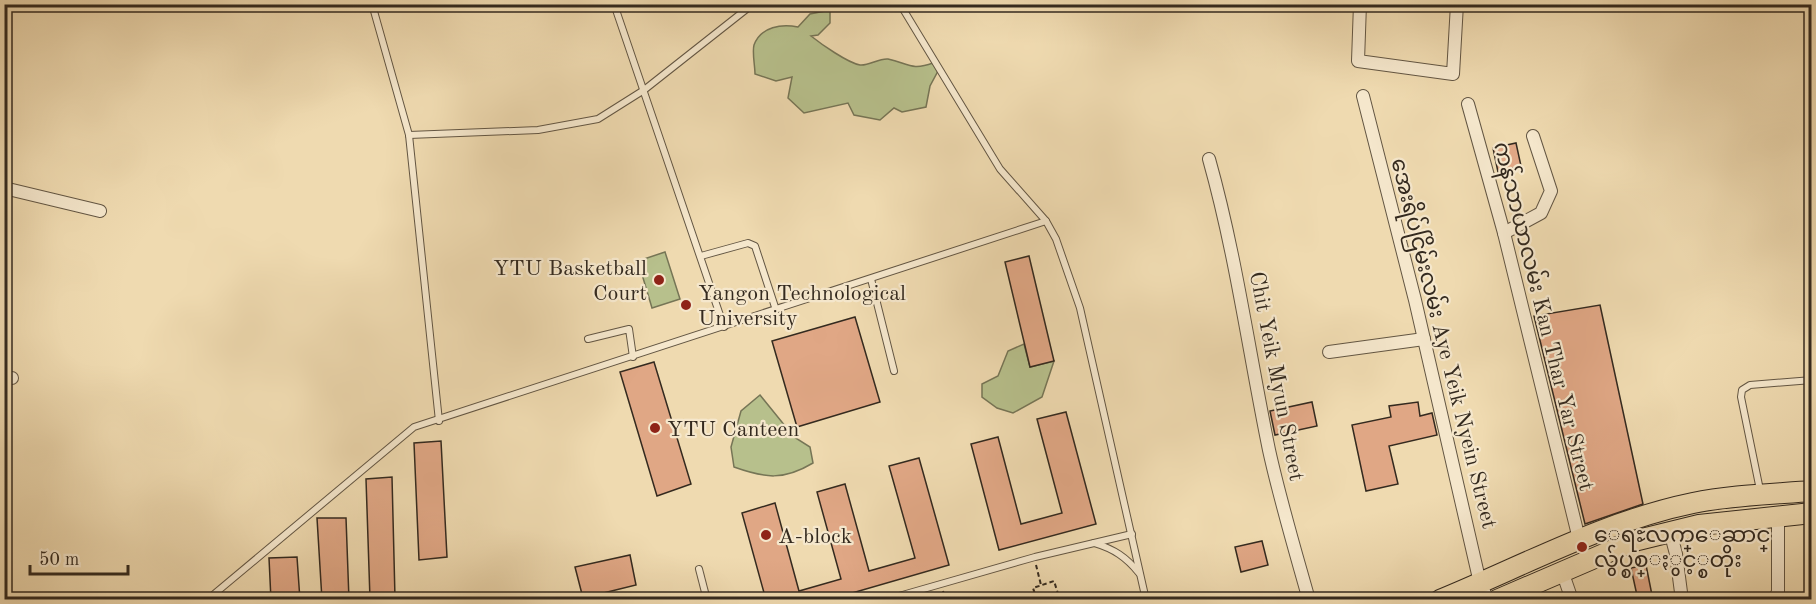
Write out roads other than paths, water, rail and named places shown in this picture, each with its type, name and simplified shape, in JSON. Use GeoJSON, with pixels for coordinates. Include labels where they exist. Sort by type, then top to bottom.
{"type":"FeatureCollection","features":[{"type":"Feature","properties":{"kind":"main road"},"geometry":{"type":"LineString","coordinates":[[1440,600],[1484,591],[1580,539],[1655,513],[1694,502],[1812,490]]}},
{"type":"Feature","properties":{"kind":"main road"},"geometry":{"type":"LineString","coordinates":[[1694,502],[1699,525]]}},
{"type":"Feature","properties":{"kind":"main road"},"geometry":{"type":"LineString","coordinates":[[1497,600],[1634,541],[1670,531],[1699,525],[1812,513]]}},
{"type":"Feature","properties":{"kind":"street"},"geometry":{"type":"LineString","coordinates":[[1360,4],[1358,61],[1454,74],[1458,4]]}},
{"type":"Feature","properties":{"kind":"street","name":"အေးရိပ်ငြိမ်းလမ်း Aye Yeik Nyein Street"},"geometry":{"type":"LineString","coordinates":[[1363,96],[1484,591]]}},
{"type":"Feature","properties":{"kind":"street","name":"ကန်သာယာလမ်း Kan Thar Yar Street"},"geometry":{"type":"LineString","coordinates":[[1468,104],[1504,233],[1580,539]]}},
{"type":"Feature","properties":{"kind":"street"},"geometry":{"type":"LineString","coordinates":[[1504,233],[1541,213],[1551,190],[1533,136]]}},
{"type":"Feature","properties":{"kind":"street","name":"Chit Yeik Myun Street"},"geometry":{"type":"LineString","coordinates":[[1209,159],[1223,208],[1269,450],[1308,600]]}},
{"type":"Feature","properties":{"kind":"street"},"geometry":{"type":"LineString","coordinates":[[4,188],[100,211]]}},
{"type":"Feature","properties":{"kind":"street"},"geometry":{"type":"LineString","coordinates":[[1329,351],[1424,339]]}},
{"type":"Feature","properties":{"kind":"street"},"geometry":{"type":"LineString","coordinates":[[1774,600],[1778,592],[1778,517]]}},
{"type":"Feature","properties":{"kind":"street"},"geometry":{"type":"LineString","coordinates":[[1670,531],[1676,554],[1682,600]]}},
{"type":"Feature","properties":{"kind":"street"},"geometry":{"type":"LineString","coordinates":[[1562,571],[1572,600]]}},
{"type":"Feature","properties":{"kind":"lane"},"geometry":{"type":"LineString","coordinates":[[372,4],[409,135],[438,421]]}},
{"type":"Feature","properties":{"kind":"lane"},"geometry":{"type":"LineString","coordinates":[[615,4],[724,327]]}},
{"type":"Feature","properties":{"kind":"lane"},"geometry":{"type":"LineString","coordinates":[[409,135],[537,130],[598,118],[644,90],[753,4]]}},
{"type":"Feature","properties":{"kind":"lane"},"geometry":{"type":"LineString","coordinates":[[900,4],[1000,170],[1046,221],[1056,239],[1080,308],[1146,599]]}},
{"type":"Feature","properties":{"kind":"lane"},"geometry":{"type":"LineString","coordinates":[[207,600],[414,427],[1046,221]]}},
{"type":"Feature","properties":{"kind":"lane"},"geometry":{"type":"LineString","coordinates":[[701,256],[748,243],[755,246],[776,310]]}},
{"type":"Feature","properties":{"kind":"lane"},"geometry":{"type":"LineString","coordinates":[[871,279],[894,371]]}},
{"type":"Feature","properties":{"kind":"lane"},"geometry":{"type":"LineString","coordinates":[[588,339],[629,329],[633,357]]}},
{"type":"Feature","properties":{"kind":"lane"},"geometry":{"type":"LineString","coordinates":[[1761,495],[1741,398],[1742,390],[1750,385],[1812,380]]}},
{"type":"Feature","properties":{"kind":"lane"},"geometry":{"type":"LineString","coordinates":[[885,600],[1035,557],[1132,534]]}},
{"type":"Feature","properties":{"kind":"lane"},"geometry":{"type":"LineString","coordinates":[[1093,543],[1110,548],[1127,559],[1139,574]]}},
{"type":"Feature","properties":{"kind":"lane"},"geometry":{"type":"LineString","coordinates":[[699,569],[707,600]]}},
{"type":"Feature","properties":{"kind":"place","name":"YTU Basketball Court"},"geometry":{"type":"Point","coordinates":[659,280]}},
{"type":"Feature","properties":{"kind":"place","name":"Yangon Technological University"},"geometry":{"type":"Point","coordinates":[686,305]}},
{"type":"Feature","properties":{"kind":"place","name":"YTU Canteen"},"geometry":{"type":"Point","coordinates":[655,428]}},
{"type":"Feature","properties":{"kind":"place","name":"A-block"},"geometry":{"type":"Point","coordinates":[766,535]}},
{"type":"Feature","properties":{"kind":"place","name":"ေရႊလက္ေဆာင္ လ်ွပ္စစ္ႏွင့္စတိုး"},"geometry":{"type":"Point","coordinates":[1582,547]}}]}
